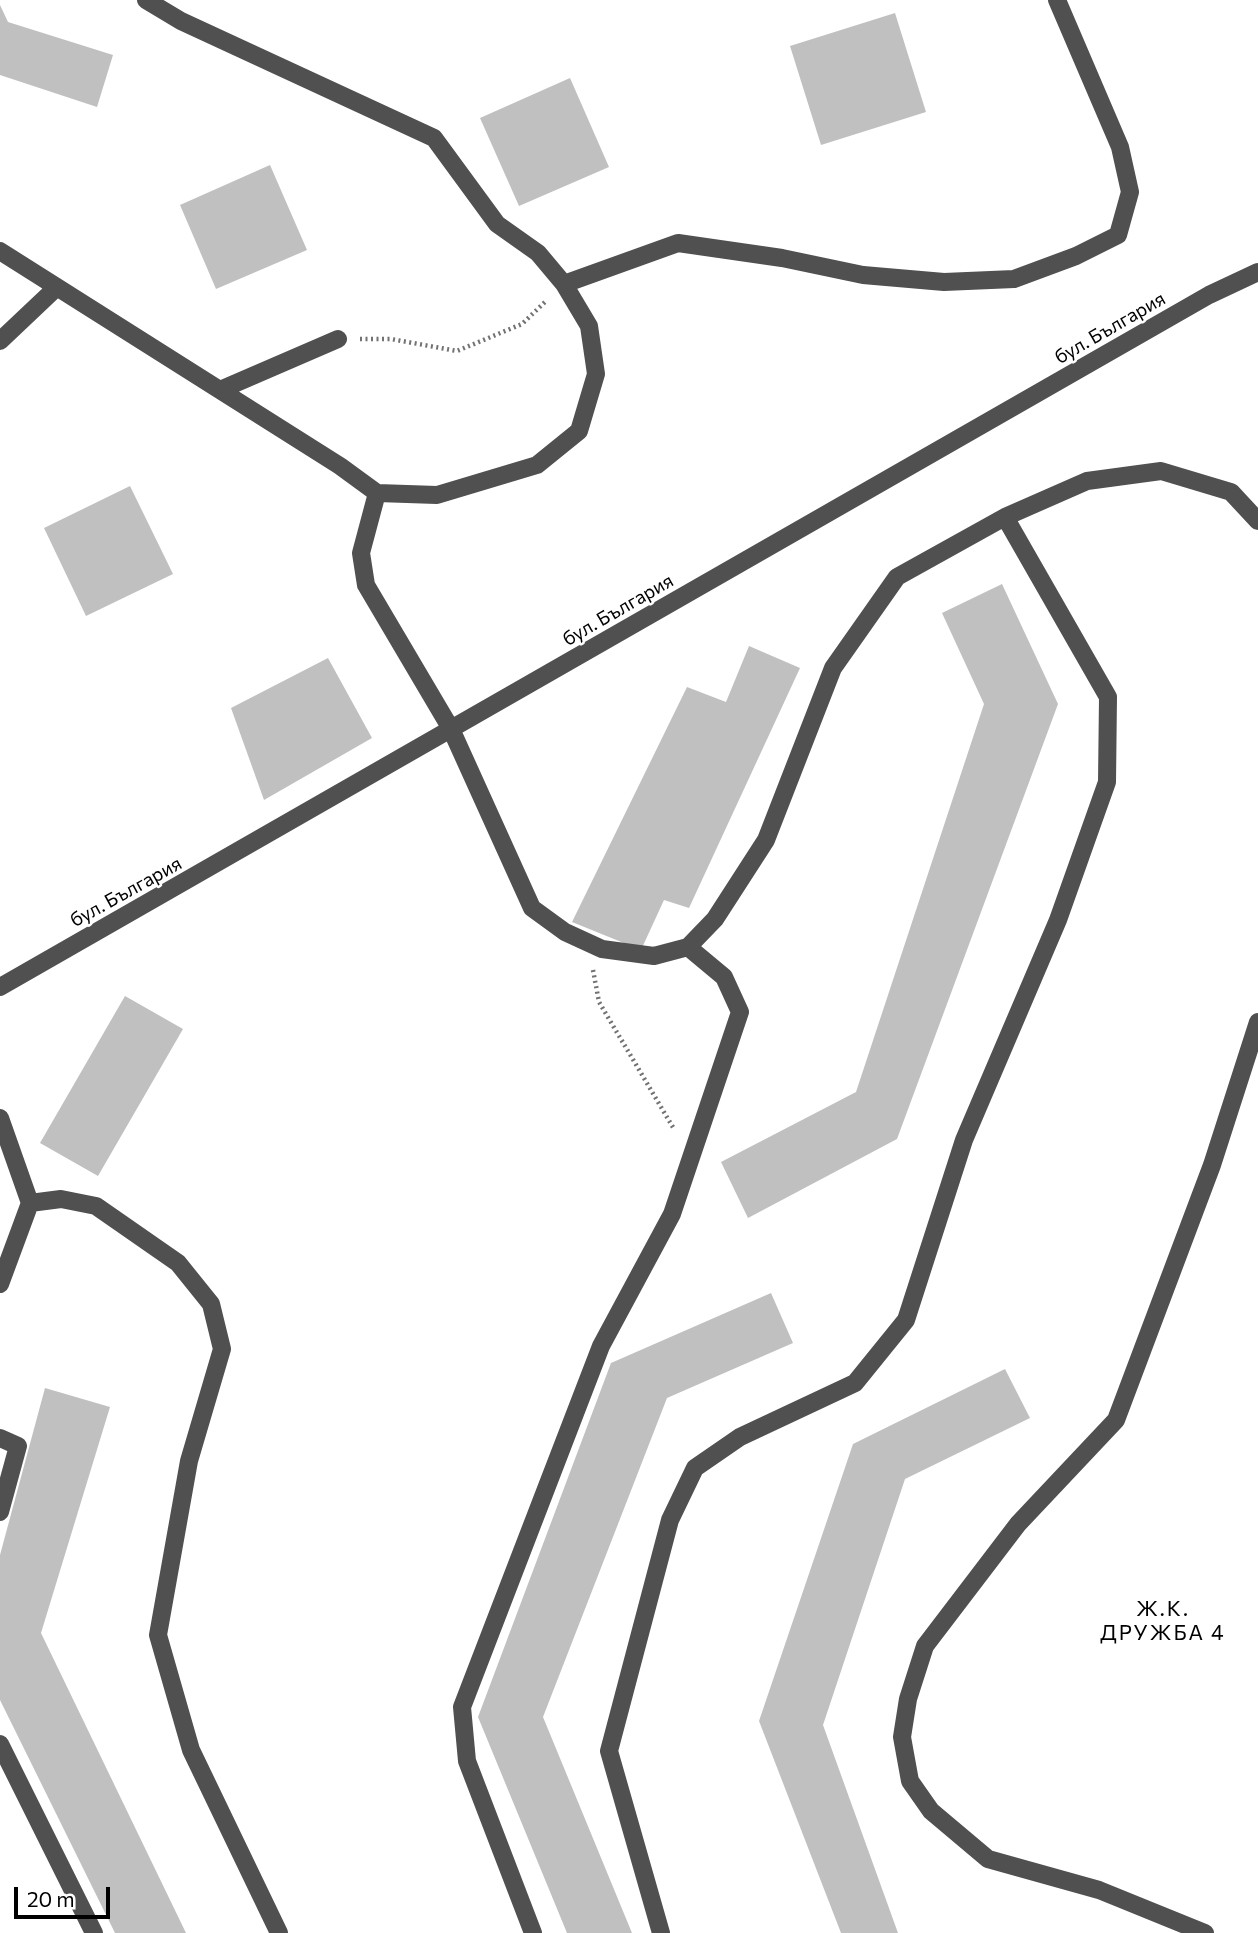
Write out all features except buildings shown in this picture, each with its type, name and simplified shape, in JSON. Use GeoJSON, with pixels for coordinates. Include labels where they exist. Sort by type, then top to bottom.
{"type":"FeatureCollection","features":[{"type":"Feature","properties":{"kind":"street"},"geometry":{"type":"LineString","coordinates":[[0,251],[340,466],[377,493],[437,495],[484,482],[537,465],[579,431],[596,374],[589,326],[564,284],[538,253],[497,224],[434,138],[218,38],[146,0]]}},
{"type":"Feature","properties":{"kind":"street"},"geometry":{"type":"LineString","coordinates":[[564,284],[678,243],[782,258],[863,275],[944,282],[1014,279],[1076,256],[1118,235],[1130,192],[1120,147],[1057,0]]}},
{"type":"Feature","properties":{"kind":"street","name":"бул. България"},"geometry":{"type":"LineString","coordinates":[[0,987],[1197,302],[1258,272]]}},
{"type":"Feature","properties":{"kind":"street"},"geometry":{"type":"LineString","coordinates":[[0,341],[57,287]]}},
{"type":"Feature","properties":{"kind":"street"},"geometry":{"type":"LineString","coordinates":[[220,390],[338,339]]}},
{"type":"Feature","properties":{"kind":"street"},"geometry":{"type":"LineString","coordinates":[[377,493],[361,553],[366,585],[451,729],[532,908],[565,932],[602,949],[654,956],[688,947],[715,919],[766,840],[833,668],[897,577],[1005,517],[1087,481],[1161,471],[1231,492],[1258,521]]}},
{"type":"Feature","properties":{"kind":"street"},"geometry":{"type":"LineString","coordinates":[[661,1933],[609,1752],[670,1520],[695,1468],[740,1437],[855,1383],[906,1320],[964,1140],[1058,920],[1107,782],[1108,696],[1005,517]]}},
{"type":"Feature","properties":{"kind":"street"},"geometry":{"type":"LineString","coordinates":[[533,1933],[467,1761],[461,1707],[579,1397],[601,1346],[672,1214],[740,1012],[724,977],[688,947]]}},
{"type":"Feature","properties":{"kind":"street"},"geometry":{"type":"LineString","coordinates":[[1205,1933],[1099,1890],[988,1858],[931,1811],[910,1781],[902,1737],[908,1699],[925,1646],[1018,1524],[1116,1420],[1212,1165],[1258,1022]]}},
{"type":"Feature","properties":{"kind":"street"},"geometry":{"type":"LineString","coordinates":[[0,1118],[30,1203],[0,1284]]}},
{"type":"Feature","properties":{"kind":"street"},"geometry":{"type":"LineString","coordinates":[[30,1203],[61,1199],[96,1206],[178,1263],[211,1304],[222,1349],[189,1461],[158,1635],[191,1750],[279,1933]]}},
{"type":"Feature","properties":{"kind":"street"},"geometry":{"type":"LineString","coordinates":[[0,1438],[18,1446],[0,1512]]}},
{"type":"Feature","properties":{"kind":"street"},"geometry":{"type":"LineString","coordinates":[[0,1744],[94,1933]]}},
{"type":"Feature","properties":{"kind":"path"},"geometry":{"type":"LineString","coordinates":[[338,339],[391,339],[457,351],[522,324],[564,284]]}},
{"type":"Feature","properties":{"kind":"path"},"geometry":{"type":"LineString","coordinates":[[589,943],[599,1002],[691,1157]]}},
{"type":"Feature","properties":{"kind":"district","name":"Ж.К. ДРУЖБА 4"},"geometry":{"type":"Point","coordinates":[1163,1621]}}]}
